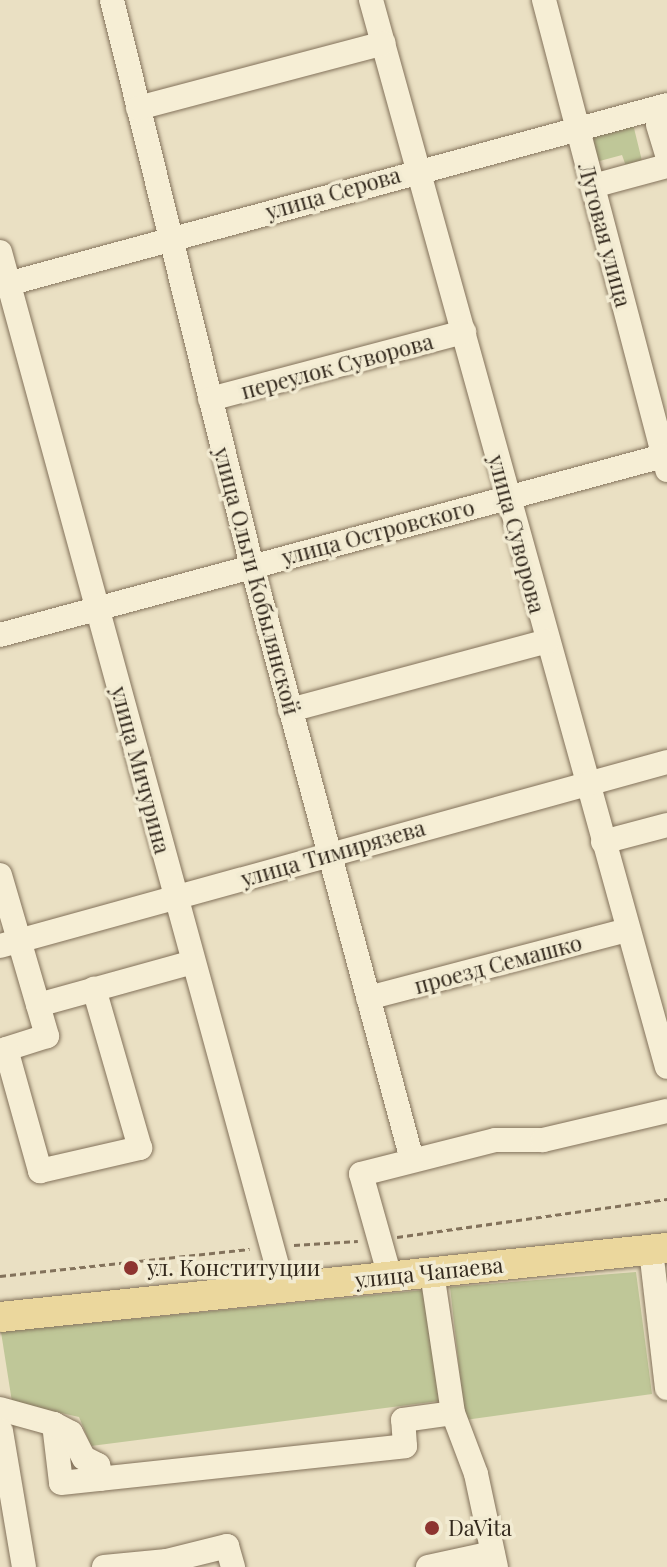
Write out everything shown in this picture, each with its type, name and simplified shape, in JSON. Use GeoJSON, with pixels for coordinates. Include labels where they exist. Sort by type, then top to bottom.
{"type":"FeatureCollection","features":[{"type":"Feature","properties":{"kind":"main road","name":"улица Чапаева"},"geometry":{"type":"LineString","coordinates":[[0,1317],[659,1249]]}},
{"type":"Feature","properties":{"kind":"street","name":"улица Ольги Кобылянской"},"geometry":{"type":"LineString","coordinates":[[112,0],[252,566],[412,1160]]}},
{"type":"Feature","properties":{"kind":"street","name":"улица Суворова"},"geometry":{"type":"LineString","coordinates":[[371,0],[421,169],[506,498],[667,1067]]}},
{"type":"Feature","properties":{"kind":"street","name":"Луговая улица"},"geometry":{"type":"LineString","coordinates":[[544,0],[665,463]]}},
{"type":"Feature","properties":{"kind":"street"},"geometry":{"type":"LineString","coordinates":[[138,108],[384,43]]}},
{"type":"Feature","properties":{"kind":"street"},"geometry":{"type":"LineString","coordinates":[[663,115],[667,154]]}},
{"type":"Feature","properties":{"kind":"street","name":"улица Серова"},"geometry":{"type":"LineString","coordinates":[[4,285],[578,128],[663,115]]}},
{"type":"Feature","properties":{"kind":"street"},"geometry":{"type":"LineString","coordinates":[[593,186],[667,166]]}},
{"type":"Feature","properties":{"kind":"street","name":"улица Мичурина"},"geometry":{"type":"LineString","coordinates":[[0,252],[4,285],[97,608],[283,1287]]}},
{"type":"Feature","properties":{"kind":"street","name":"переулок Суворова"},"geometry":{"type":"LineString","coordinates":[[210,399],[464,332]]}},
{"type":"Feature","properties":{"kind":"street","name":"улица Островского"},"geometry":{"type":"LineString","coordinates":[[0,635],[506,498],[665,463]]}},
{"type":"Feature","properties":{"kind":"street"},"geometry":{"type":"LineString","coordinates":[[290,710],[547,641]]}},
{"type":"Feature","properties":{"kind":"street","name":"улица Тимирязева"},"geometry":{"type":"LineString","coordinates":[[10,944],[328,853],[667,762]]}},
{"type":"Feature","properties":{"kind":"street"},"geometry":{"type":"LineString","coordinates":[[603,842],[667,825]]}},
{"type":"Feature","properties":{"kind":"street"},"geometry":{"type":"LineString","coordinates":[[0,875],[10,944],[38,1005],[47,1036],[6,1049],[40,1171],[140,1148],[94,989]]}},
{"type":"Feature","properties":{"kind":"street","name":"проезд Семашко"},"geometry":{"type":"LineString","coordinates":[[368,998],[628,930]]}},
{"type":"Feature","properties":{"kind":"street"},"geometry":{"type":"LineString","coordinates":[[38,1005],[193,962]]}},
{"type":"Feature","properties":{"kind":"street"},"geometry":{"type":"LineString","coordinates":[[390,1277],[361,1174],[495,1140],[543,1140],[667,1111]]}},
{"type":"Feature","properties":{"kind":"street"},"geometry":{"type":"LineString","coordinates":[[659,1249],[667,1386]]}},
{"type":"Feature","properties":{"kind":"street"},"geometry":{"type":"LineString","coordinates":[[428,1567],[494,1560],[476,1474],[453,1413],[432,1272]]}},
{"type":"Feature","properties":{"kind":"street"},"geometry":{"type":"LineString","coordinates":[[0,1409],[54,1424],[71,1433],[84,1458],[98,1465],[101,1479]]}},
{"type":"Feature","properties":{"kind":"street"},"geometry":{"type":"LineString","coordinates":[[54,1424],[61,1483],[405,1446],[403,1420],[453,1413]]}},
{"type":"Feature","properties":{"kind":"street"},"geometry":{"type":"LineString","coordinates":[[0,1429],[24,1567]]}},
{"type":"Feature","properties":{"kind":"street"},"geometry":{"type":"LineString","coordinates":[[104,1567],[167,1561],[227,1546],[233,1567]]}},
{"type":"Feature","properties":{"kind":"path"},"geometry":{"type":"LineString","coordinates":[[0,1276],[378,1239],[667,1199]]}},
{"type":"Feature","properties":{"kind":"green space"},"geometry":{"type":"Polygon","coordinates":[[[633,124],[643,165],[627,169],[622,155],[596,162],[593,134],[633,124]]]}},
{"type":"Feature","properties":{"kind":"green space"},"geometry":{"type":"Polygon","coordinates":[[[636,1272],[652,1394],[465,1420],[450,1287],[636,1272]]]}},
{"type":"Feature","properties":{"kind":"green space"},"geometry":{"type":"Polygon","coordinates":[[[424,1290],[439,1401],[91,1446],[79,1417],[12,1402],[1,1332],[424,1290]]]}},
{"type":"Feature","properties":{"kind":"place","name":"ул. Конституции"},"geometry":{"type":"Point","coordinates":[131,1268]}},
{"type":"Feature","properties":{"kind":"place","name":"DaVita"},"geometry":{"type":"Point","coordinates":[432,1528]}}]}
